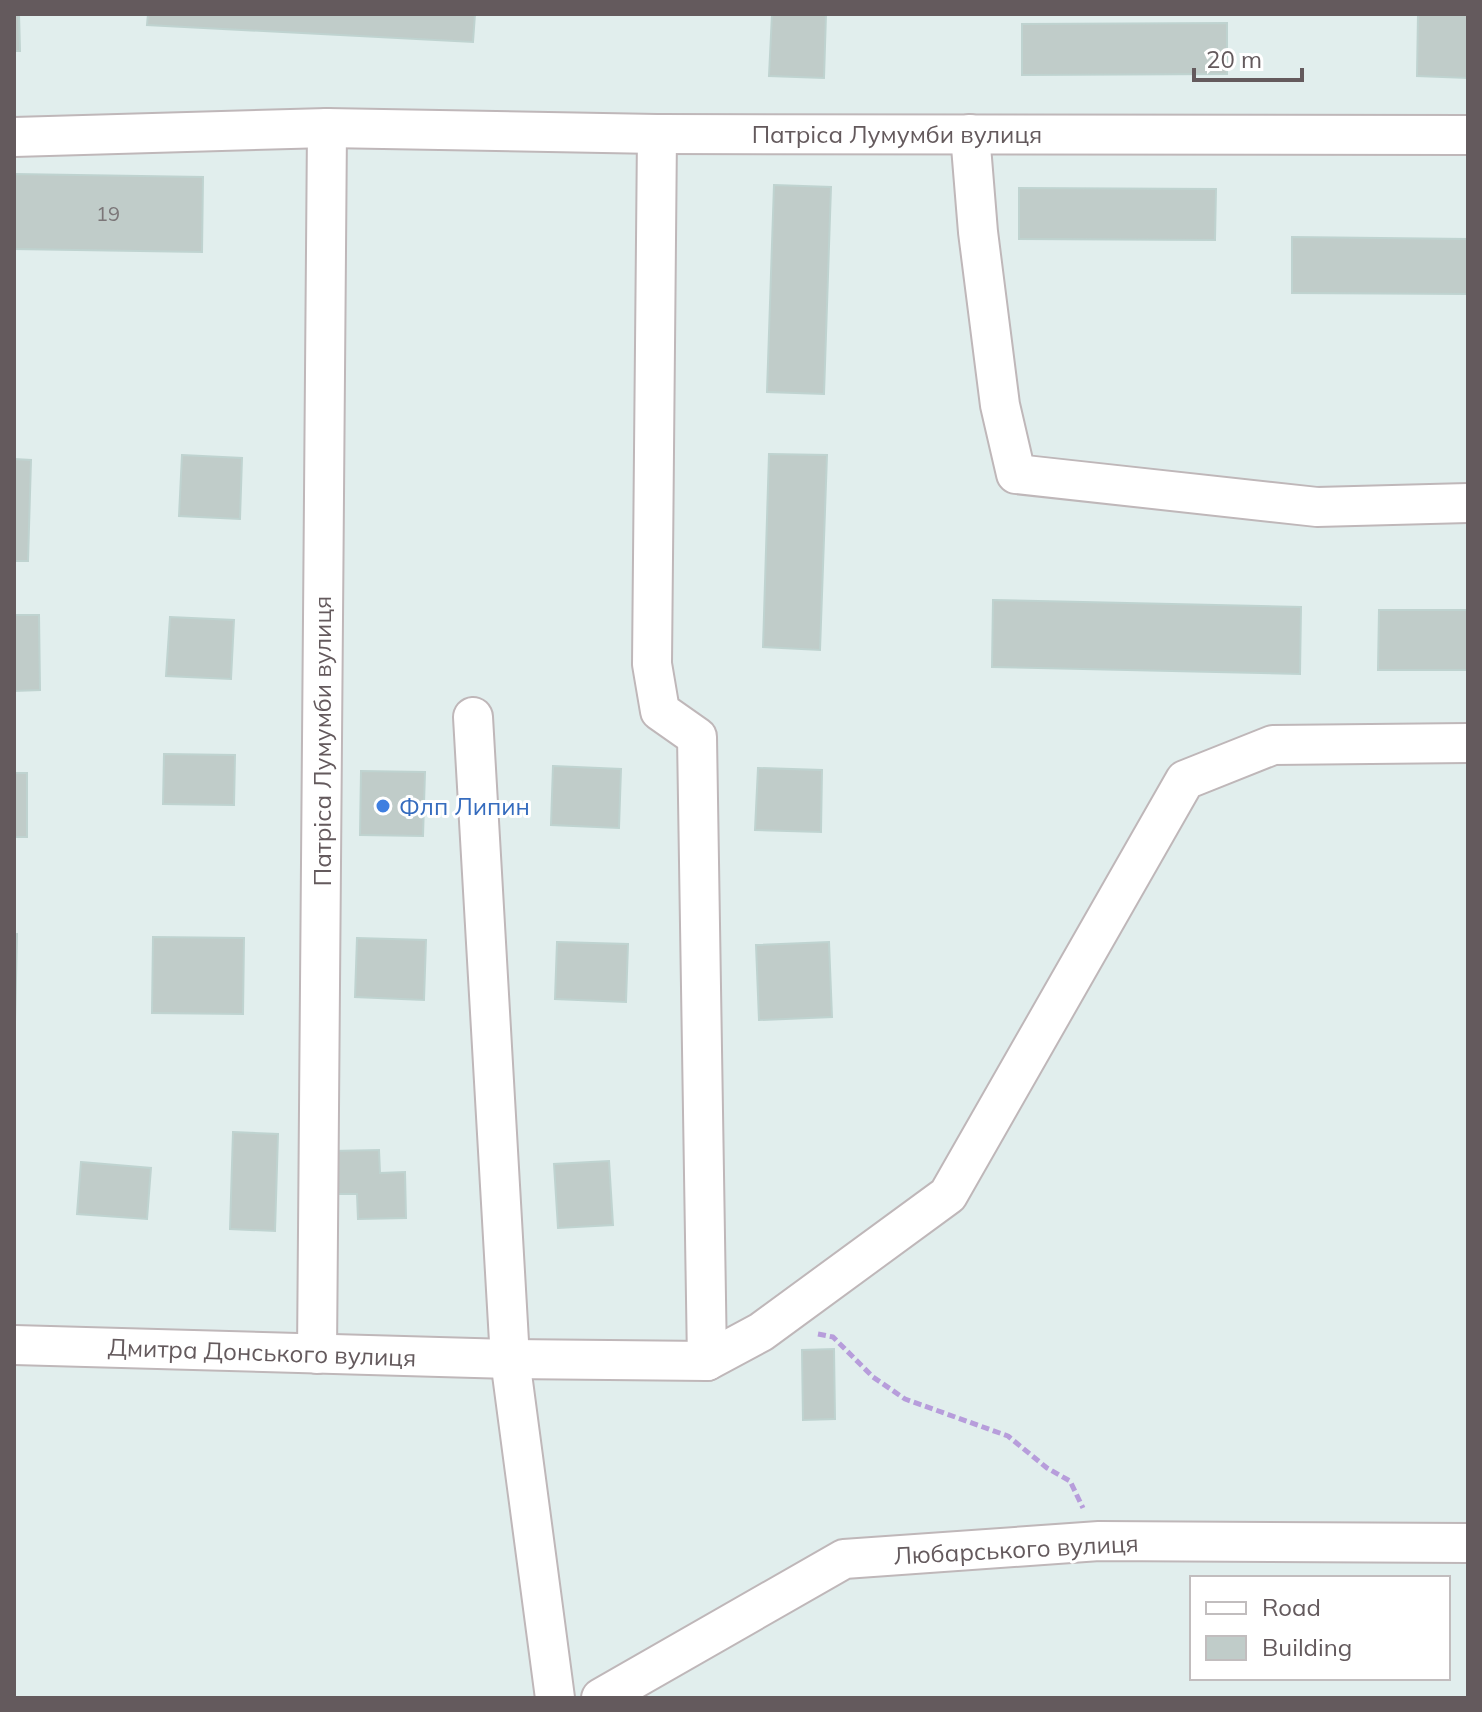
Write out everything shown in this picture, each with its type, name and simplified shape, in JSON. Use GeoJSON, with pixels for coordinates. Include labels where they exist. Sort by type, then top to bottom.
{"type":"FeatureCollection","features":[{"type":"Feature","properties":{"kind":"street","name":"Патріса Лумумби вулиця"},"geometry":{"type":"LineString","coordinates":[[317,1354],[327,128]]}},
{"type":"Feature","properties":{"kind":"street","name":"Патріса Лумумби вулиця"},"geometry":{"type":"LineString","coordinates":[[14,137],[327,128],[657,134],[1468,135]]}},
{"type":"Feature","properties":{"kind":"street"},"geometry":{"type":"LineString","coordinates":[[657,134],[652,664],[660,711],[697,737],[707,1361],[761,1332],[948,1195],[1185,780],[1273,745],[1468,743]]}},
{"type":"Feature","properties":{"kind":"street"},"geometry":{"type":"LineString","coordinates":[[970,134],[978,232],[1000,405],[1016,474],[1317,507],[1468,503]]}},
{"type":"Feature","properties":{"kind":"street"},"geometry":{"type":"LineString","coordinates":[[473,717],[510,1359],[555,1698]]}},
{"type":"Feature","properties":{"kind":"street","name":"Дмитра Донського вулиця"},"geometry":{"type":"LineString","coordinates":[[14,1345],[510,1359],[707,1361]]}},
{"type":"Feature","properties":{"kind":"street","name":"Любарського вулиця"},"geometry":{"type":"LineString","coordinates":[[601,1698],[844,1559],[1099,1541],[1468,1543]]}},
{"type":"Feature","properties":{"kind":"path"},"geometry":{"type":"LineString","coordinates":[[761,1332],[812,1333],[833,1337],[873,1377],[905,1399],[1008,1436],[1047,1468],[1070,1481],[1099,1541]]}},
{"type":"Feature","properties":{"kind":"building"},"geometry":{"type":"Polygon","coordinates":[[[14,14],[19,14],[20,51],[14,51],[14,14]]]}},
{"type":"Feature","properties":{"kind":"building"},"geometry":{"type":"Polygon","coordinates":[[[148,14],[475,14],[473,42],[147,25],[148,14]]]}},
{"type":"Feature","properties":{"kind":"building"},"geometry":{"type":"Polygon","coordinates":[[[772,14],[826,14],[824,78],[769,76],[772,14]]]}},
{"type":"Feature","properties":{"kind":"building"},"geometry":{"type":"Polygon","coordinates":[[[1418,14],[1468,14],[1468,78],[1417,76],[1418,14]]]}},
{"type":"Feature","properties":{"kind":"building"},"geometry":{"type":"Polygon","coordinates":[[[1227,23],[1227,74],[1022,75],[1022,24],[1227,23]]]}},
{"type":"Feature","properties":{"kind":"building"},"geometry":{"type":"Polygon","coordinates":[[[14,174],[203,177],[202,252],[14,249],[14,174]]]}},
{"type":"Feature","properties":{"kind":"building"},"geometry":{"type":"Polygon","coordinates":[[[774,185],[831,187],[824,394],[767,392],[774,185]]]}},
{"type":"Feature","properties":{"kind":"building"},"geometry":{"type":"Polygon","coordinates":[[[1019,188],[1216,189],[1215,240],[1019,239],[1019,188]]]}},
{"type":"Feature","properties":{"kind":"building"},"geometry":{"type":"Polygon","coordinates":[[[1292,237],[1468,239],[1468,294],[1292,293],[1292,237]]]}},
{"type":"Feature","properties":{"kind":"building"},"geometry":{"type":"Polygon","coordinates":[[[769,454],[827,455],[820,650],[763,647],[769,454]]]}},
{"type":"Feature","properties":{"kind":"building"},"geometry":{"type":"Polygon","coordinates":[[[182,455],[242,458],[240,519],[179,516],[182,455]]]}},
{"type":"Feature","properties":{"kind":"building"},"geometry":{"type":"Polygon","coordinates":[[[14,459],[31,460],[28,561],[14,561],[14,459]]]}},
{"type":"Feature","properties":{"kind":"building"},"geometry":{"type":"Polygon","coordinates":[[[993,600],[1301,607],[1300,674],[992,667],[993,600]]]}},
{"type":"Feature","properties":{"kind":"building"},"geometry":{"type":"Polygon","coordinates":[[[1379,610],[1468,610],[1468,670],[1378,670],[1379,610]]]}},
{"type":"Feature","properties":{"kind":"building"},"geometry":{"type":"Polygon","coordinates":[[[14,615],[39,615],[40,690],[14,691],[14,615]]]}},
{"type":"Feature","properties":{"kind":"building"},"geometry":{"type":"Polygon","coordinates":[[[170,617],[234,620],[231,679],[166,676],[170,617]]]}},
{"type":"Feature","properties":{"kind":"building"},"geometry":{"type":"Polygon","coordinates":[[[164,754],[235,755],[234,805],[163,804],[164,754]]]}},
{"type":"Feature","properties":{"kind":"building"},"geometry":{"type":"Polygon","coordinates":[[[553,766],[621,769],[619,828],[551,825],[553,766]]]}},
{"type":"Feature","properties":{"kind":"building"},"geometry":{"type":"Polygon","coordinates":[[[758,768],[822,770],[821,832],[755,830],[758,768]]]}},
{"type":"Feature","properties":{"kind":"building"},"geometry":{"type":"Polygon","coordinates":[[[361,771],[425,772],[423,836],[360,835],[361,771]]]}},
{"type":"Feature","properties":{"kind":"building"},"geometry":{"type":"Polygon","coordinates":[[[14,773],[27,773],[27,837],[14,837],[14,773]]]}},
{"type":"Feature","properties":{"kind":"building"},"geometry":{"type":"Polygon","coordinates":[[[14,934],[17,934],[15,1022],[14,1022],[14,934]]]}},
{"type":"Feature","properties":{"kind":"building"},"geometry":{"type":"Polygon","coordinates":[[[153,937],[244,938],[243,1014],[152,1013],[153,937]]]}},
{"type":"Feature","properties":{"kind":"building"},"geometry":{"type":"Polygon","coordinates":[[[357,938],[426,940],[424,1000],[355,997],[357,938]]]}},
{"type":"Feature","properties":{"kind":"building"},"geometry":{"type":"Polygon","coordinates":[[[557,942],[628,944],[626,1002],[555,999],[557,942]]]}},
{"type":"Feature","properties":{"kind":"building"},"geometry":{"type":"Polygon","coordinates":[[[829,942],[832,1017],[759,1020],[756,945],[829,942]]]}},
{"type":"Feature","properties":{"kind":"building"},"geometry":{"type":"Polygon","coordinates":[[[233,1132],[278,1134],[275,1231],[230,1229],[233,1132]]]}},
{"type":"Feature","properties":{"kind":"building"},"geometry":{"type":"Polygon","coordinates":[[[379,1150],[380,1173],[405,1172],[406,1218],[358,1219],[357,1194],[333,1194],[332,1151],[379,1150]]]}},
{"type":"Feature","properties":{"kind":"building"},"geometry":{"type":"Polygon","coordinates":[[[609,1161],[613,1225],[558,1228],[554,1164],[609,1161]]]}},
{"type":"Feature","properties":{"kind":"building"},"geometry":{"type":"Polygon","coordinates":[[[81,1162],[151,1168],[147,1219],[77,1214],[81,1162]]]}},
{"type":"Feature","properties":{"kind":"building"},"geometry":{"type":"Polygon","coordinates":[[[834,1349],[835,1419],[803,1420],[802,1350],[834,1349]]]}},
{"type":"Feature","properties":{"kind":"place","name":"Флп Липин"},"geometry":{"type":"Point","coordinates":[383,806]}}]}
